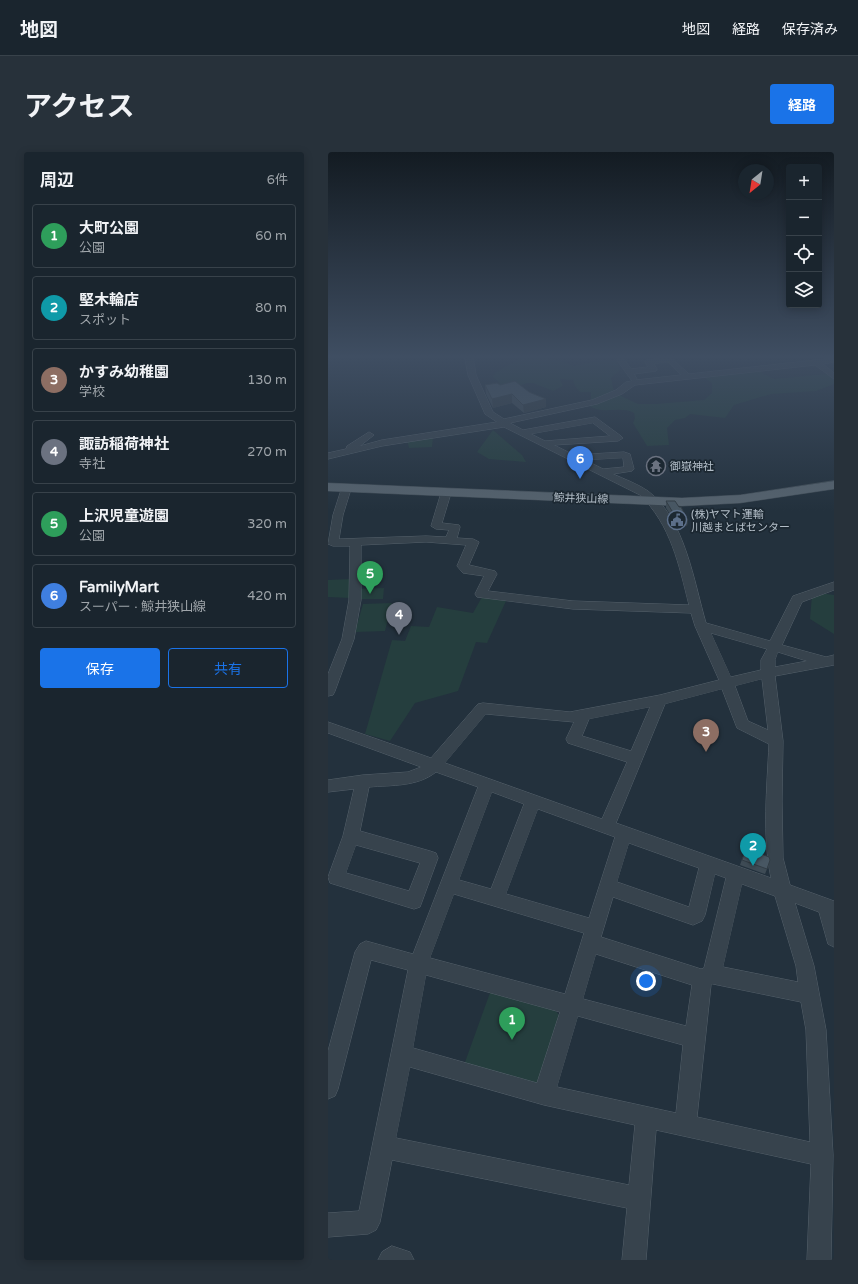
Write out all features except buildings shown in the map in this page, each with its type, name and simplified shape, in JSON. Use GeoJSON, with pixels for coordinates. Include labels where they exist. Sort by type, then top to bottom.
{"type":"FeatureCollection","features":[{"type":"Feature","properties":{"kind":"main road","name":"鯨井狭山線"},"geometry":{"type":"LineString","coordinates":[[328,487],[346,489],[682,502],[719,501],[834,485]]}},
{"type":"Feature","properties":{"kind":"street"},"geometry":{"type":"LineString","coordinates":[[486,408],[489,414],[503,423],[644,493],[655,501],[676,540],[683,558],[695,609],[701,626],[727,683],[742,724],[776,741]]}},
{"type":"Feature","properties":{"kind":"street"},"geometry":{"type":"LineString","coordinates":[[328,456],[382,444],[503,423],[569,408]]}},
{"type":"Feature","properties":{"kind":"street"},"geometry":{"type":"LineString","coordinates":[[522,433],[595,420],[618,438],[544,444]]}},
{"type":"Feature","properties":{"kind":"street"},"geometry":{"type":"LineString","coordinates":[[344,452],[369,435]]}},
{"type":"Feature","properties":{"kind":"street"},"geometry":{"type":"LineString","coordinates":[[574,458],[627,456],[629,469],[602,472]]}},
{"type":"Feature","properties":{"kind":"street"},"geometry":{"type":"LineString","coordinates":[[346,489],[338,515],[333,543],[426,539],[473,542],[462,566],[467,570],[492,574],[481,594],[573,605],[616,605],[695,609]]}},
{"type":"Feature","properties":{"kind":"street"},"geometry":{"type":"LineString","coordinates":[[426,539],[436,526],[446,493]]}},
{"type":"Feature","properties":{"kind":"street"},"geometry":{"type":"LineString","coordinates":[[436,526],[454,527],[450,541]]}},
{"type":"Feature","properties":{"kind":"street"},"geometry":{"type":"LineString","coordinates":[[328,691],[348,639],[355,600],[354,580],[356,542]]}},
{"type":"Feature","properties":{"kind":"street"},"geometry":{"type":"LineString","coordinates":[[819,1260],[822,1224],[822,1155],[818,1065],[811,994],[805,966],[782,890],[775,858],[774,801],[776,741],[768,674],[768,660],[797,599],[834,586]]}},
{"type":"Feature","properties":{"kind":"street"},"geometry":{"type":"LineString","coordinates":[[701,626],[831,662]]}},
{"type":"Feature","properties":{"kind":"street"},"geometry":{"type":"LineString","coordinates":[[328,786],[362,781],[408,778],[422,774],[434,765],[484,708],[570,717],[660,700],[727,683],[831,662]]}},
{"type":"Feature","properties":{"kind":"street"},"geometry":{"type":"LineString","coordinates":[[607,826],[634,758],[660,700]]}},
{"type":"Feature","properties":{"kind":"street"},"geometry":{"type":"LineString","coordinates":[[584,715],[574,739],[634,758]]}},
{"type":"Feature","properties":{"kind":"street"},"geometry":{"type":"LineString","coordinates":[[328,727],[607,826],[830,908],[834,938]]}},
{"type":"Feature","properties":{"kind":"street"},"geometry":{"type":"LineString","coordinates":[[351,836],[430,858],[414,901],[332,878],[351,836],[362,781]]}},
{"type":"Feature","properties":{"kind":"street"},"geometry":{"type":"LineString","coordinates":[[328,1225],[368,1222],[402,1055],[418,965],[450,885],[487,784]]}},
{"type":"Feature","properties":{"kind":"street"},"geometry":{"type":"LineString","coordinates":[[496,898],[534,800]]}},
{"type":"Feature","properties":{"kind":"street"},"geometry":{"type":"LineString","coordinates":[[544,1095],[624,833]]}},
{"type":"Feature","properties":{"kind":"street"},"geometry":{"type":"LineString","coordinates":[[608,887],[693,916],[696,915],[709,864]]}},
{"type":"Feature","properties":{"kind":"street"},"geometry":{"type":"LineString","coordinates":[[685,1126],[694,1038],[707,976],[736,874]]}},
{"type":"Feature","properties":{"kind":"street"},"geometry":{"type":"LineString","coordinates":[[450,885],[496,898],[593,936],[707,976],[811,994]]}},
{"type":"Feature","properties":{"kind":"street"},"geometry":{"type":"LineString","coordinates":[[328,1089],[364,952],[366,950],[694,1038]]}},
{"type":"Feature","properties":{"kind":"street"},"geometry":{"type":"LineString","coordinates":[[402,1055],[544,1095],[822,1155]]}},
{"type":"Feature","properties":{"kind":"street"},"geometry":{"type":"LineString","coordinates":[[634,1260],[646,1118]]}},
{"type":"Feature","properties":{"kind":"street"},"geometry":{"type":"LineString","coordinates":[[384,1147],[640,1199]]}},
{"type":"Feature","properties":{"kind":"street"},"geometry":{"type":"LineString","coordinates":[[390,1260],[392,1258],[402,1260]]}},
{"type":"Feature","properties":{"kind":"green space"},"geometry":{"type":"Polygon","coordinates":[[[594,408],[732,408],[725,418],[690,414],[685,418],[675,420],[667,428],[669,445],[647,446],[633,423],[635,418],[634,413],[623,410],[599,410],[594,408]]]}},
{"type":"Feature","properties":{"kind":"green space"},"geometry":{"type":"Polygon","coordinates":[[[493,430],[522,455],[526,462],[489,459],[477,452],[493,430]]]}},
{"type":"Feature","properties":{"kind":"green space"},"geometry":{"type":"Polygon","coordinates":[[[433,437],[432,447],[409,448],[407,440],[433,437]]]}},
{"type":"Feature","properties":{"kind":"green space"},"geometry":{"type":"Polygon","coordinates":[[[351,579],[350,598],[328,597],[328,580],[351,579]]]}},
{"type":"Feature","properties":{"kind":"green space"},"geometry":{"type":"Polygon","coordinates":[[[384,588],[383,599],[358,599],[357,589],[384,588]]]}},
{"type":"Feature","properties":{"kind":"green space"},"geometry":{"type":"Polygon","coordinates":[[[820,593],[834,595],[834,634],[810,619],[812,595],[820,593]]]}},
{"type":"Feature","properties":{"kind":"green space"},"geometry":{"type":"Polygon","coordinates":[[[482,597],[506,601],[487,643],[476,642],[458,691],[415,703],[390,741],[365,734],[392,640],[405,641],[411,626],[429,627],[437,607],[473,613],[482,597]]]}},
{"type":"Feature","properties":{"kind":"green space"},"geometry":{"type":"Polygon","coordinates":[[[392,603],[385,631],[355,632],[363,604],[392,603]]]}},
{"type":"Feature","properties":{"kind":"green space"},"geometry":{"type":"Polygon","coordinates":[[[491,990],[554,1009],[559,1015],[539,1081],[532,1084],[464,1065],[491,990]]]}},
{"type":"Feature","properties":{"kind":"place","name":"御嶽神社"},"geometry":{"type":"Point","coordinates":[656,466]}},
{"type":"Feature","properties":{"kind":"place","name":"FamilyMart"},"geometry":{"type":"Point","coordinates":[580,479]}},
{"type":"Feature","properties":{"kind":"place","name":"(株)ヤマト運輸 川越まとばセンター"},"geometry":{"type":"Point","coordinates":[677,520]}},
{"type":"Feature","properties":{"kind":"place","name":"上沢児童遊園"},"geometry":{"type":"Point","coordinates":[370,594]}},
{"type":"Feature","properties":{"kind":"place","name":"諏訪稲荷神社"},"geometry":{"type":"Point","coordinates":[399,635]}},
{"type":"Feature","properties":{"kind":"place","name":"かすみ幼稚園"},"geometry":{"type":"Point","coordinates":[706,752]}},
{"type":"Feature","properties":{"kind":"place","name":"堅木輪店"},"geometry":{"type":"Point","coordinates":[753,866]}},
{"type":"Feature","properties":{"kind":"place","name":"大町公園"},"geometry":{"type":"Point","coordinates":[512,1040]}}]}
